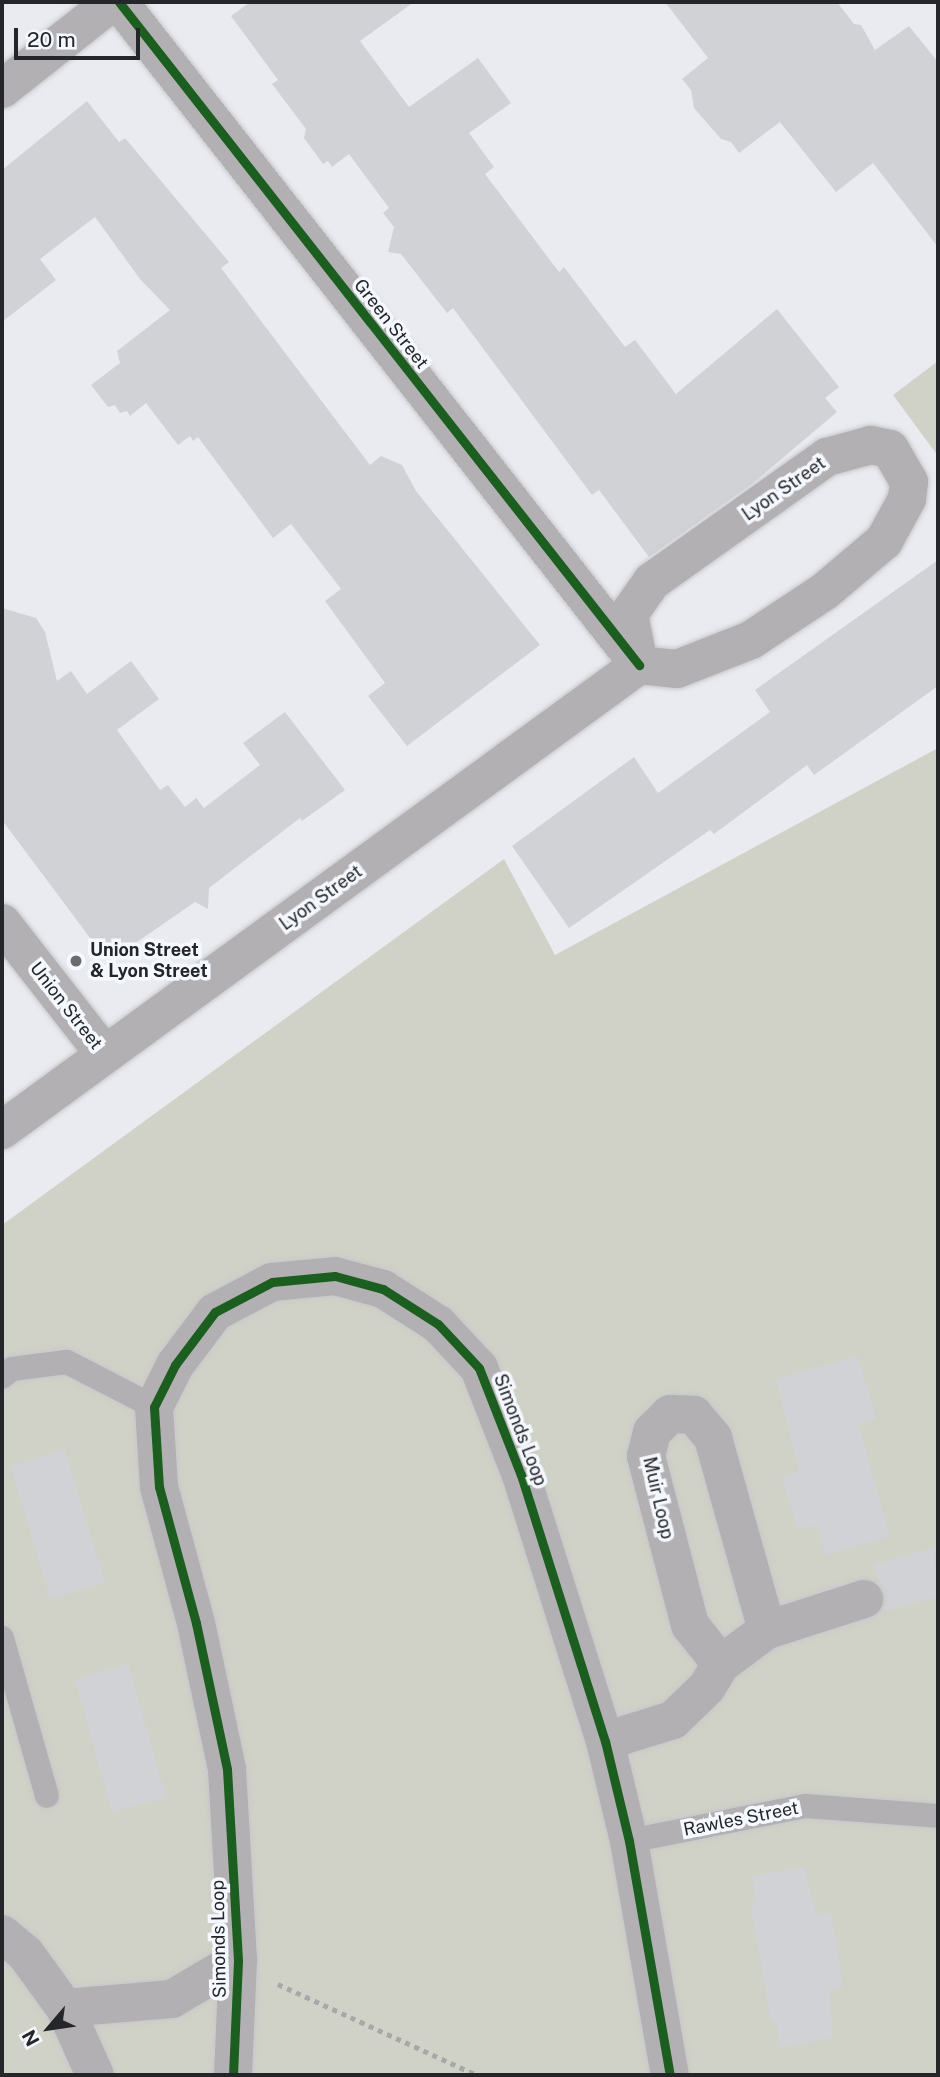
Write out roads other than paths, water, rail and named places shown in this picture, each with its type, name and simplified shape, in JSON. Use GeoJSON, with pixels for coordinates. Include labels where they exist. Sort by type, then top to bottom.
{"type":"FeatureCollection","features":[{"type":"Feature","properties":{"kind":"street"},"geometry":{"type":"LineString","coordinates":[[2,89],[112,2]]}},
{"type":"Feature","properties":{"kind":"street","name":"Green Street"},"geometry":{"type":"LineString","coordinates":[[119,2],[639,665]]}},
{"type":"Feature","properties":{"kind":"street","name":"Lyon Street"},"geometry":{"type":"LineString","coordinates":[[2,1130],[639,665],[677,669],[709,658],[751,640],[825,591],[884,541],[898,518],[909,482],[890,449],[871,445],[827,457],[651,582],[629,614],[639,665]]}},
{"type":"Feature","properties":{"kind":"street","name":"Union Street"},"geometry":{"type":"LineString","coordinates":[[2,923],[105,1055]]}},
{"type":"Feature","properties":{"kind":"street","name":"Simonds Loop"},"geometry":{"type":"LineString","coordinates":[[233,2075],[238,1960],[228,1769],[196,1623],[159,1487],[154,1407],[175,1365],[215,1312],[272,1282],[335,1276],[383,1289],[438,1324],[479,1368],[521,1475],[605,1741],[629,1841],[670,2075]]}},
{"type":"Feature","properties":{"kind":"street","name":"Muir Loop"},"geometry":{"type":"LineString","coordinates":[[721,1664],[690,1625],[646,1457],[652,1432],[670,1414],[694,1415],[713,1438],[767,1630]]}},
{"type":"Feature","properties":{"kind":"street"},"geometry":{"type":"LineString","coordinates":[[605,1741],[673,1720],[688,1709],[721,1664],[767,1630],[864,1599]]}},
{"type":"Feature","properties":{"kind":"street"},"geometry":{"type":"LineString","coordinates":[[2,1934],[24,1953],[65,2008],[95,2075]]}},
{"type":"Feature","properties":{"kind":"street"},"geometry":{"type":"LineString","coordinates":[[65,2008],[172,1999],[238,1960]]}},
{"type":"Feature","properties":{"kind":"lane"},"geometry":{"type":"LineString","coordinates":[[2,1377],[12,1369],[67,1362],[154,1407]]}},
{"type":"Feature","properties":{"kind":"lane"},"geometry":{"type":"LineString","coordinates":[[2,1638],[47,1796]]}},
{"type":"Feature","properties":{"kind":"lane","name":"Rawles Street"},"geometry":{"type":"LineString","coordinates":[[629,1841],[806,1806],[938,1816]]}},
{"type":"Feature","properties":{"kind":"place","name":"Union Street & Lyon Street"},"geometry":{"type":"Point","coordinates":[76,961]}}]}
